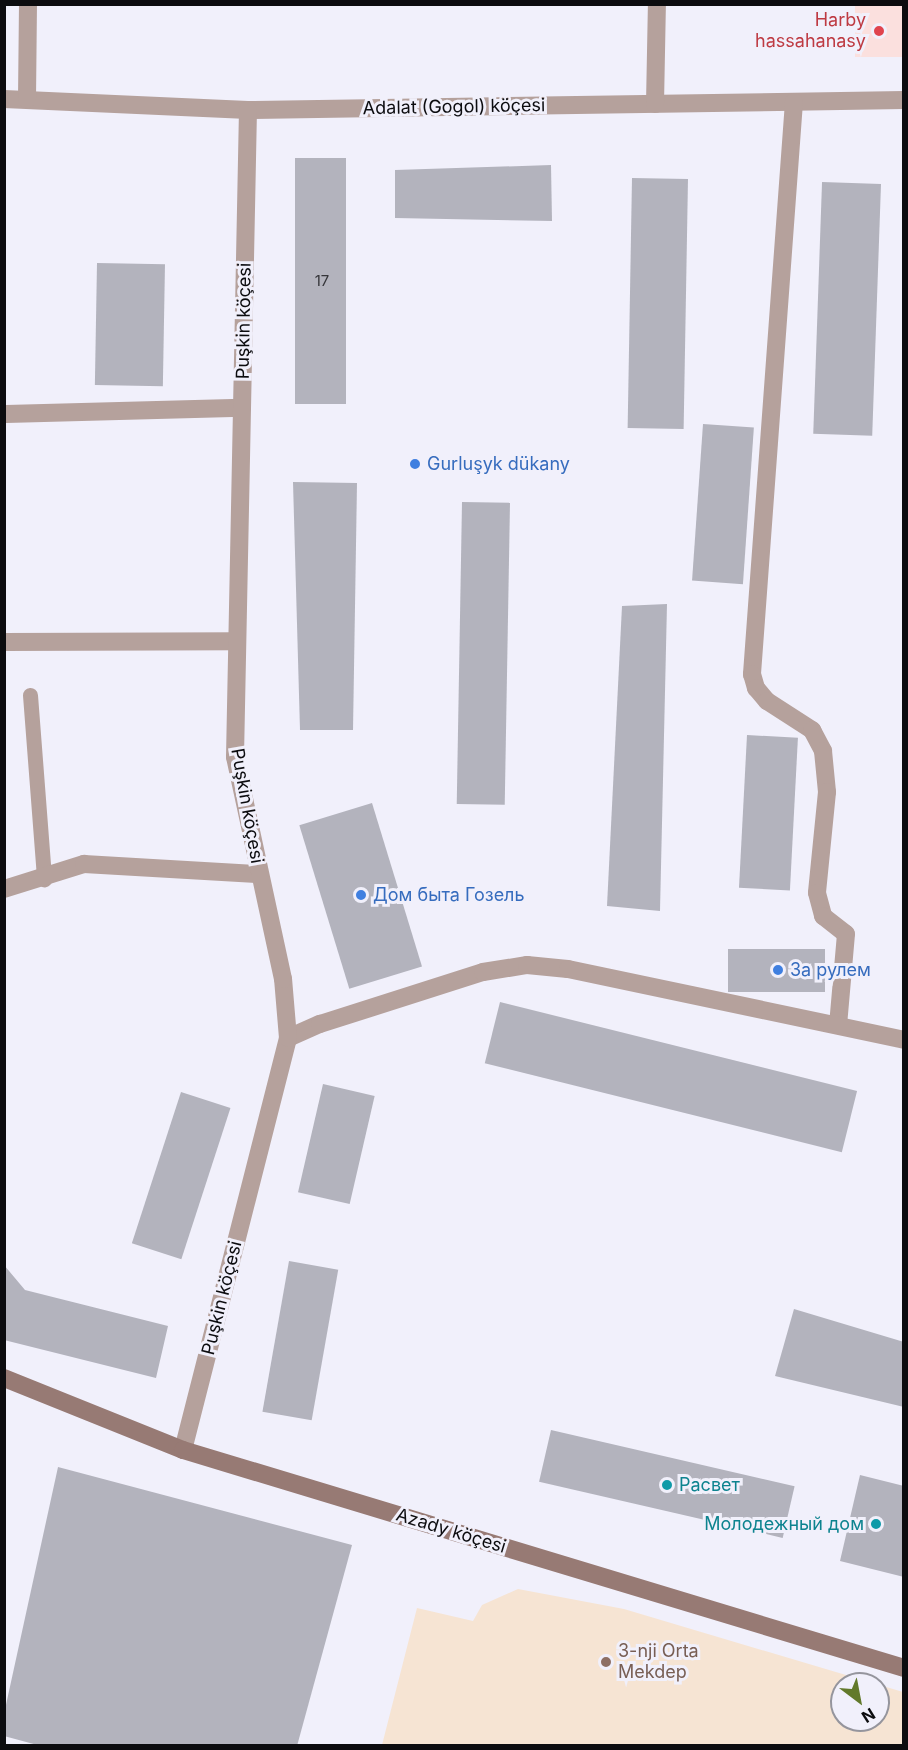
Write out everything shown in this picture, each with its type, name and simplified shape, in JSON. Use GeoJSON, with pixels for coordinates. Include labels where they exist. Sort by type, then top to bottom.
{"type":"FeatureCollection","features":[{"type":"Feature","properties":{"kind":"main road","name":"Azady köçesi"},"geometry":{"type":"LineString","coordinates":[[4,1378],[183,1450],[903,1668]]}},
{"type":"Feature","properties":{"kind":"street"},"geometry":{"type":"LineString","coordinates":[[27,99],[28,4]]}},
{"type":"Feature","properties":{"kind":"street"},"geometry":{"type":"LineString","coordinates":[[656,104],[657,4]]}},
{"type":"Feature","properties":{"kind":"street","name":"Adalat (Gogol) köçesi"},"geometry":{"type":"LineString","coordinates":[[4,99],[249,110],[903,100]]}},
{"type":"Feature","properties":{"kind":"street"},"geometry":{"type":"LineString","coordinates":[[794,102],[752,674],[756,688],[767,701],[812,730],[824,751],[827,792],[817,893],[823,916],[846,934],[838,1025]]}},
{"type":"Feature","properties":{"kind":"street","name":"Puşkin köçesi"},"geometry":{"type":"LineString","coordinates":[[183,1450],[288,1038],[283,979],[235,757],[249,110]]}},
{"type":"Feature","properties":{"kind":"street"},"geometry":{"type":"LineString","coordinates":[[6,414],[242,408]]}},
{"type":"Feature","properties":{"kind":"street"},"geometry":{"type":"LineString","coordinates":[[4,642],[237,641]]}},
{"type":"Feature","properties":{"kind":"street"},"geometry":{"type":"LineString","coordinates":[[4,889],[44,879],[84,864],[259,874]]}},
{"type":"Feature","properties":{"kind":"street"},"geometry":{"type":"LineString","coordinates":[[288,1038],[320,1024],[483,972],[527,965],[568,969],[903,1040]]}},
{"type":"Feature","properties":{"kind":"lane"},"geometry":{"type":"LineString","coordinates":[[30,695],[44,879]]}},
{"type":"Feature","properties":{"kind":"shaded area","name":"Harby hassahanasy"},"geometry":{"type":"Polygon","coordinates":[[[855,5],[903,5],[903,57],[855,57],[855,5]]]}},
{"type":"Feature","properties":{"kind":"shaded area","name":"3-nji Orta Mekdep"},"geometry":{"type":"Polygon","coordinates":[[[518,1589],[624,1609],[836,1672],[830,1672],[830,1732],[890,1732],[890,1688],[903,1692],[903,1745],[382,1745],[417,1608],[473,1621],[482,1605],[518,1589]]]}},
{"type":"Feature","properties":{"kind":"building"},"geometry":{"type":"Polygon","coordinates":[[[295,158],[346,158],[346,404],[295,404],[295,158]]]}},
{"type":"Feature","properties":{"kind":"building"},"geometry":{"type":"Polygon","coordinates":[[[551,165],[552,221],[395,218],[395,170],[551,165]]]}},
{"type":"Feature","properties":{"kind":"building"},"geometry":{"type":"Polygon","coordinates":[[[632,178],[688,179],[684,429],[628,428],[632,178]]]}},
{"type":"Feature","properties":{"kind":"building"},"geometry":{"type":"Polygon","coordinates":[[[822,182],[881,184],[872,436],[813,434],[822,182]]]}},
{"type":"Feature","properties":{"kind":"building"},"geometry":{"type":"Polygon","coordinates":[[[97,263],[165,264],[163,386],[95,385],[97,263]]]}},
{"type":"Feature","properties":{"kind":"building"},"geometry":{"type":"Polygon","coordinates":[[[703,424],[754,428],[743,584],[692,581],[703,424]]]}},
{"type":"Feature","properties":{"kind":"building"},"geometry":{"type":"Polygon","coordinates":[[[293,482],[357,483],[353,730],[300,730],[293,482]]]}},
{"type":"Feature","properties":{"kind":"building"},"geometry":{"type":"Polygon","coordinates":[[[462,502],[510,503],[505,805],[457,804],[462,502]]]}},
{"type":"Feature","properties":{"kind":"building"},"geometry":{"type":"Polygon","coordinates":[[[667,604],[660,911],[607,906],[622,606],[667,604]]]}},
{"type":"Feature","properties":{"kind":"building"},"geometry":{"type":"Polygon","coordinates":[[[747,735],[798,738],[790,890],[739,888],[747,735]]]}},
{"type":"Feature","properties":{"kind":"building","name":"Дом быта Гозель"},"geometry":{"type":"Polygon","coordinates":[[[372,803],[422,967],[349,989],[299,825],[372,803]]]}},
{"type":"Feature","properties":{"kind":"building","name":"За рулем"},"geometry":{"type":"Polygon","coordinates":[[[728,949],[825,949],[825,992],[728,992],[728,949]]]}},
{"type":"Feature","properties":{"kind":"building"},"geometry":{"type":"Polygon","coordinates":[[[500,1002],[857,1091],[842,1152],[485,1063],[500,1002]]]}},
{"type":"Feature","properties":{"kind":"building"},"geometry":{"type":"Polygon","coordinates":[[[323,1084],[375,1096],[350,1204],[298,1192],[323,1084]]]}},
{"type":"Feature","properties":{"kind":"building"},"geometry":{"type":"Polygon","coordinates":[[[181,1092],[230,1108],[181,1259],[132,1243],[181,1092]]]}},
{"type":"Feature","properties":{"kind":"building"},"geometry":{"type":"Polygon","coordinates":[[[289,1261],[338,1270],[312,1420],[262,1412],[289,1261]]]}},
{"type":"Feature","properties":{"kind":"building"},"geometry":{"type":"Polygon","coordinates":[[[4,1265],[25,1290],[168,1326],[156,1378],[4,1340],[4,1265]]]}},
{"type":"Feature","properties":{"kind":"building"},"geometry":{"type":"Polygon","coordinates":[[[794,1309],[904,1342],[904,1407],[775,1376],[794,1309]]]}},
{"type":"Feature","properties":{"kind":"building","name":"Расвет"},"geometry":{"type":"Polygon","coordinates":[[[551,1430],[795,1486],[783,1538],[539,1482],[551,1430]]]}},
{"type":"Feature","properties":{"kind":"building"},"geometry":{"type":"Polygon","coordinates":[[[58,1467],[352,1545],[297,1746],[41,1746],[4,1736],[4,1714],[58,1467]]]}},
{"type":"Feature","properties":{"kind":"building","name":"Молодежный дом"},"geometry":{"type":"Polygon","coordinates":[[[860,1475],[904,1486],[904,1577],[840,1561],[860,1475]]]}},
{"type":"Feature","properties":{"kind":"place","name":"Harby hassahanasy"},"geometry":{"type":"Point","coordinates":[879,31]}},
{"type":"Feature","properties":{"kind":"place","name":"Gurluşyk dükany"},"geometry":{"type":"Point","coordinates":[415,464]}},
{"type":"Feature","properties":{"kind":"place","name":"Дом быта Гозель"},"geometry":{"type":"Point","coordinates":[361,895]}},
{"type":"Feature","properties":{"kind":"place","name":"За рулем"},"geometry":{"type":"Point","coordinates":[778,970]}},
{"type":"Feature","properties":{"kind":"place","name":"Расвет"},"geometry":{"type":"Point","coordinates":[667,1485]}},
{"type":"Feature","properties":{"kind":"place","name":"Молодежный дом"},"geometry":{"type":"Point","coordinates":[876,1524]}},
{"type":"Feature","properties":{"kind":"place","name":"3-nji Orta Mekdep"},"geometry":{"type":"Point","coordinates":[606,1662]}}]}
